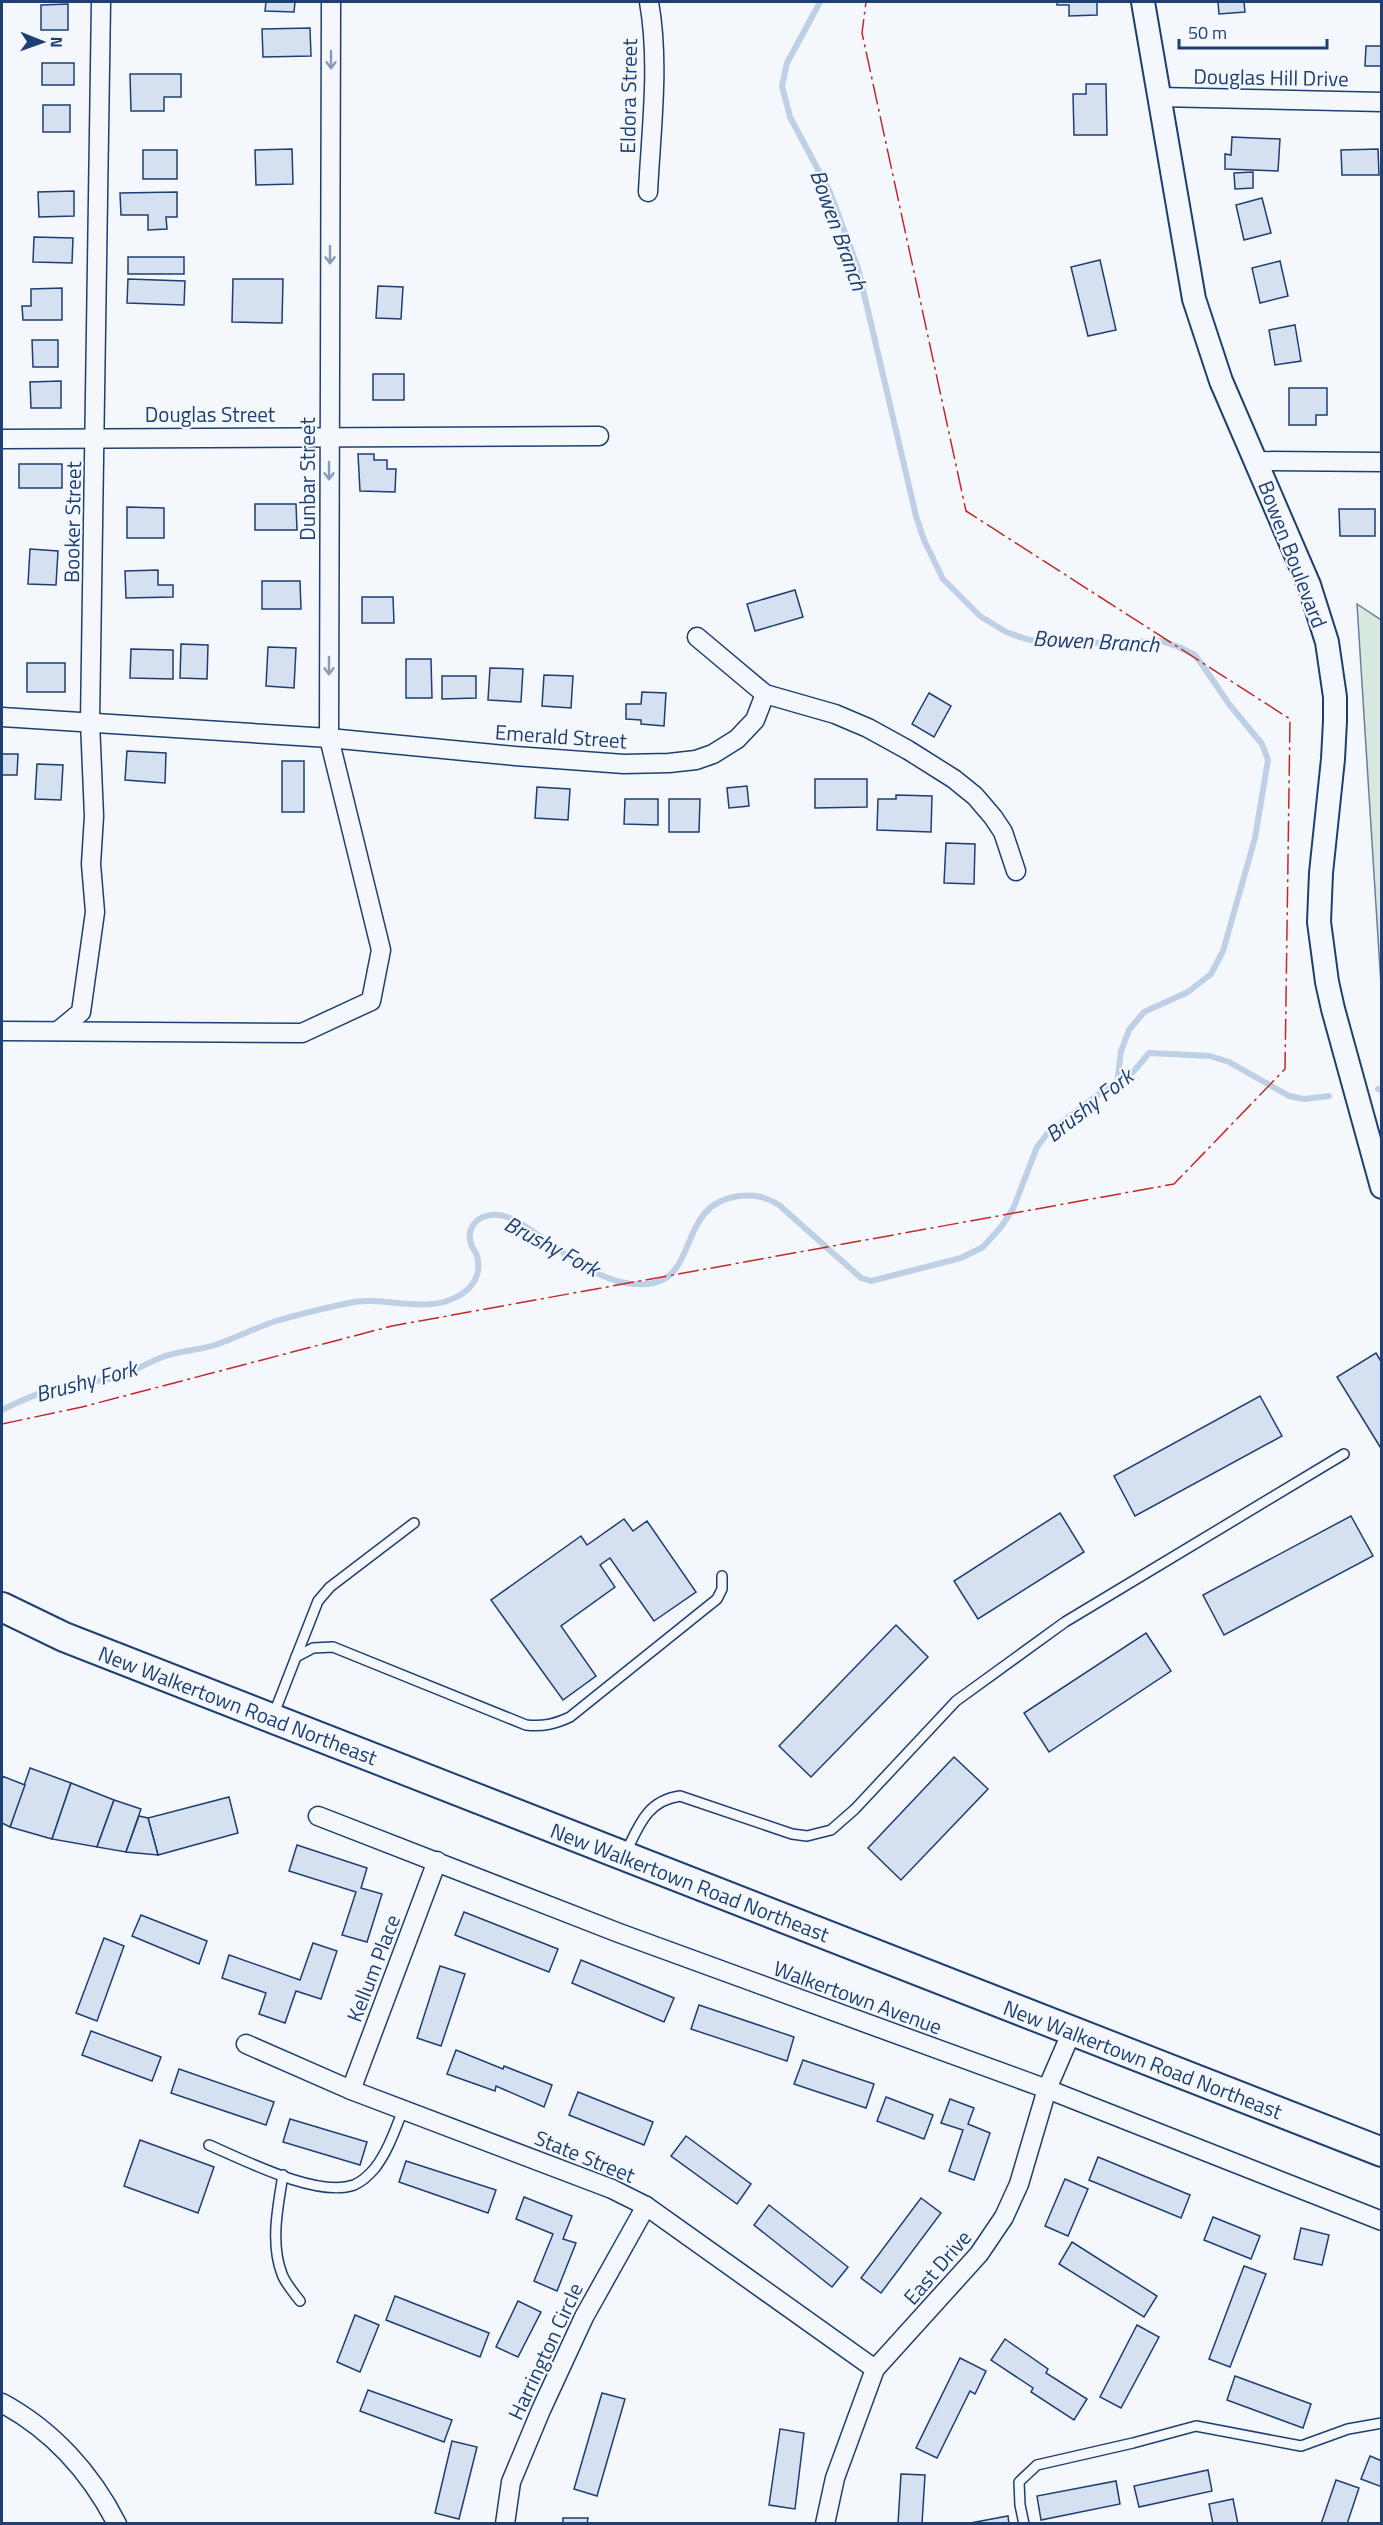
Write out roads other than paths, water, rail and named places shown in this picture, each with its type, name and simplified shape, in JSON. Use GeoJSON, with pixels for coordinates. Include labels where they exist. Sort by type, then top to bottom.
{"type":"FeatureCollection","features":[{"type":"Feature","properties":{"kind":"main road","name":"New Walkertown Road Northeast"},"geometry":{"type":"LineString","coordinates":[[2,1607],[64,1637],[1382,2152]]}},
{"type":"Feature","properties":{"kind":"street","name":"Booker Street"},"geometry":{"type":"LineString","coordinates":[[58,1031],[81,1012],[95,912],[91,864],[94,816],[90,722],[101,2]]}},
{"type":"Feature","properties":{"kind":"street","name":"Dunbar Street"},"geometry":{"type":"LineString","coordinates":[[58,1031],[302,1033],[371,1001],[381,950],[329,738],[331,2]]}},
{"type":"Feature","properties":{"kind":"street","name":"Eldora Street"},"geometry":{"type":"LineString","coordinates":[[648,192],[653,64],[652,19],[649,2]]}},
{"type":"Feature","properties":{"kind":"street","name":"Bowen Boulevard"},"geometry":{"type":"LineString","coordinates":[[1143,2],[1194,299],[1221,381],[1309,585],[1327,642],[1335,697],[1335,721],[1321,873],[1319,922],[1331,1000],[1382,1187]]}},
{"type":"Feature","properties":{"kind":"street","name":"Douglas Hill Drive"},"geometry":{"type":"LineString","coordinates":[[1159,97],[1382,102]]}},
{"type":"Feature","properties":{"kind":"street","name":"Douglas Street"},"geometry":{"type":"LineString","coordinates":[[2,439],[599,436]]}},
{"type":"Feature","properties":{"kind":"street"},"geometry":{"type":"LineString","coordinates":[[1256,461],[1382,462]]}},
{"type":"Feature","properties":{"kind":"street"},"geometry":{"type":"LineString","coordinates":[[697,637],[765,694],[835,714],[868,728],[954,779],[975,796],[993,817],[1003,832],[1016,871]]}},
{"type":"Feature","properties":{"kind":"street","name":"Emerald Street"},"geometry":{"type":"LineString","coordinates":[[2,717],[329,738],[624,764],[669,763],[696,760],[713,754],[737,739],[750,728],[765,694]]}},
{"type":"Feature","properties":{"kind":"street"},"geometry":{"type":"LineString","coordinates":[[2,1031],[58,1031]]}},
{"type":"Feature","properties":{"kind":"street","name":"Walkertown Avenue"},"geometry":{"type":"LineString","coordinates":[[318,1816],[618,1933],[1047,2089],[1382,2221]]}},
{"type":"Feature","properties":{"kind":"street","name":"Kellum Place"},"geometry":{"type":"LineString","coordinates":[[351,2090],[437,1861]]}},
{"type":"Feature","properties":{"kind":"street","name":"East Drive"},"geometry":{"type":"LineString","coordinates":[[825,2523],[835,2478],[875,2369],[979,2254],[1004,2217],[1019,2184],[1047,2089],[1072,2031]]}},
{"type":"Feature","properties":{"kind":"street","name":"State Street"},"geometry":{"type":"LineString","coordinates":[[246,2044],[351,2090],[612,2189],[646,2206],[875,2369]]}},
{"type":"Feature","properties":{"kind":"street","name":"Harrington Circle"},"geometry":{"type":"LineString","coordinates":[[505,2523],[511,2482],[541,2410],[584,2317],[646,2206]]}},
{"type":"Feature","properties":{"kind":"street"},"geometry":{"type":"LineString","coordinates":[[2,2403],[37,2427],[83,2469],[117,2523]]}},
{"type":"Feature","properties":{"kind":"lane"},"geometry":{"type":"LineString","coordinates":[[624,1856],[650,1808],[664,1799],[680,1796],[792,1834],[807,1836],[831,1830],[855,1809],[956,1701],[1004,1665],[1065,1622],[1344,1454]]}},
{"type":"Feature","properties":{"kind":"lane"},"geometry":{"type":"LineString","coordinates":[[272,1719],[318,1601],[330,1587],[414,1523]]}},
{"type":"Feature","properties":{"kind":"lane"},"geometry":{"type":"LineString","coordinates":[[296,1657],[313,1648],[333,1647],[526,1725],[555,1724],[570,1717],[717,1599],[722,1589],[722,1576]]}},
{"type":"Feature","properties":{"kind":"lane"},"geometry":{"type":"LineString","coordinates":[[209,2145],[309,2186],[353,2185],[375,2169],[388,2147],[403,2110]]}},
{"type":"Feature","properties":{"kind":"lane"},"geometry":{"type":"LineString","coordinates":[[283,2175],[277,2211],[278,2255],[282,2275],[300,2301]]}},
{"type":"Feature","properties":{"kind":"lane"},"geometry":{"type":"LineString","coordinates":[[1024,2523],[1019,2482],[1037,2465],[1196,2426],[1301,2446],[1348,2429],[1382,2423]]}},
{"type":"Feature","properties":{"kind":"waterway","name":"Bowen Branch"},"geometry":{"type":"LineString","coordinates":[[820,2],[787,63],[782,86],[790,117],[830,192],[858,268],[916,516],[924,540],[943,579],[980,616],[1006,632],[1026,639],[1051,644],[1161,641],[1195,655],[1229,704],[1262,744],[1268,760],[1255,838],[1223,951],[1211,974],[1188,992],[1144,1012],[1129,1030],[1121,1051],[1117,1084]]}},
{"type":"Feature","properties":{"kind":"waterway","name":"Brushy Fork"},"geometry":{"type":"LineString","coordinates":[[2,1410],[44,1392],[72,1384],[119,1376],[167,1355],[215,1345],[276,1321],[312,1311],[361,1301],[424,1305],[455,1298],[467,1290],[478,1272],[477,1256],[470,1238],[471,1228],[477,1220],[492,1215],[515,1220],[587,1268],[616,1281],[632,1284],[648,1284],[664,1279],[675,1269],[696,1226],[706,1212],[719,1202],[745,1195],[760,1197],[779,1205],[861,1278],[871,1281],[961,1258],[983,1247],[1001,1227],[1013,1209],[1037,1147],[1047,1134],[1092,1099],[1134,1071],[1149,1053],[1210,1056],[1229,1062],[1289,1096],[1304,1099],[1329,1096]]}},
{"type":"Feature","properties":{"kind":"waterway","name":"Brushy Fork"},"geometry":{"type":"LineString","coordinates":[[1378,1089],[1382,1090]]}}]}
